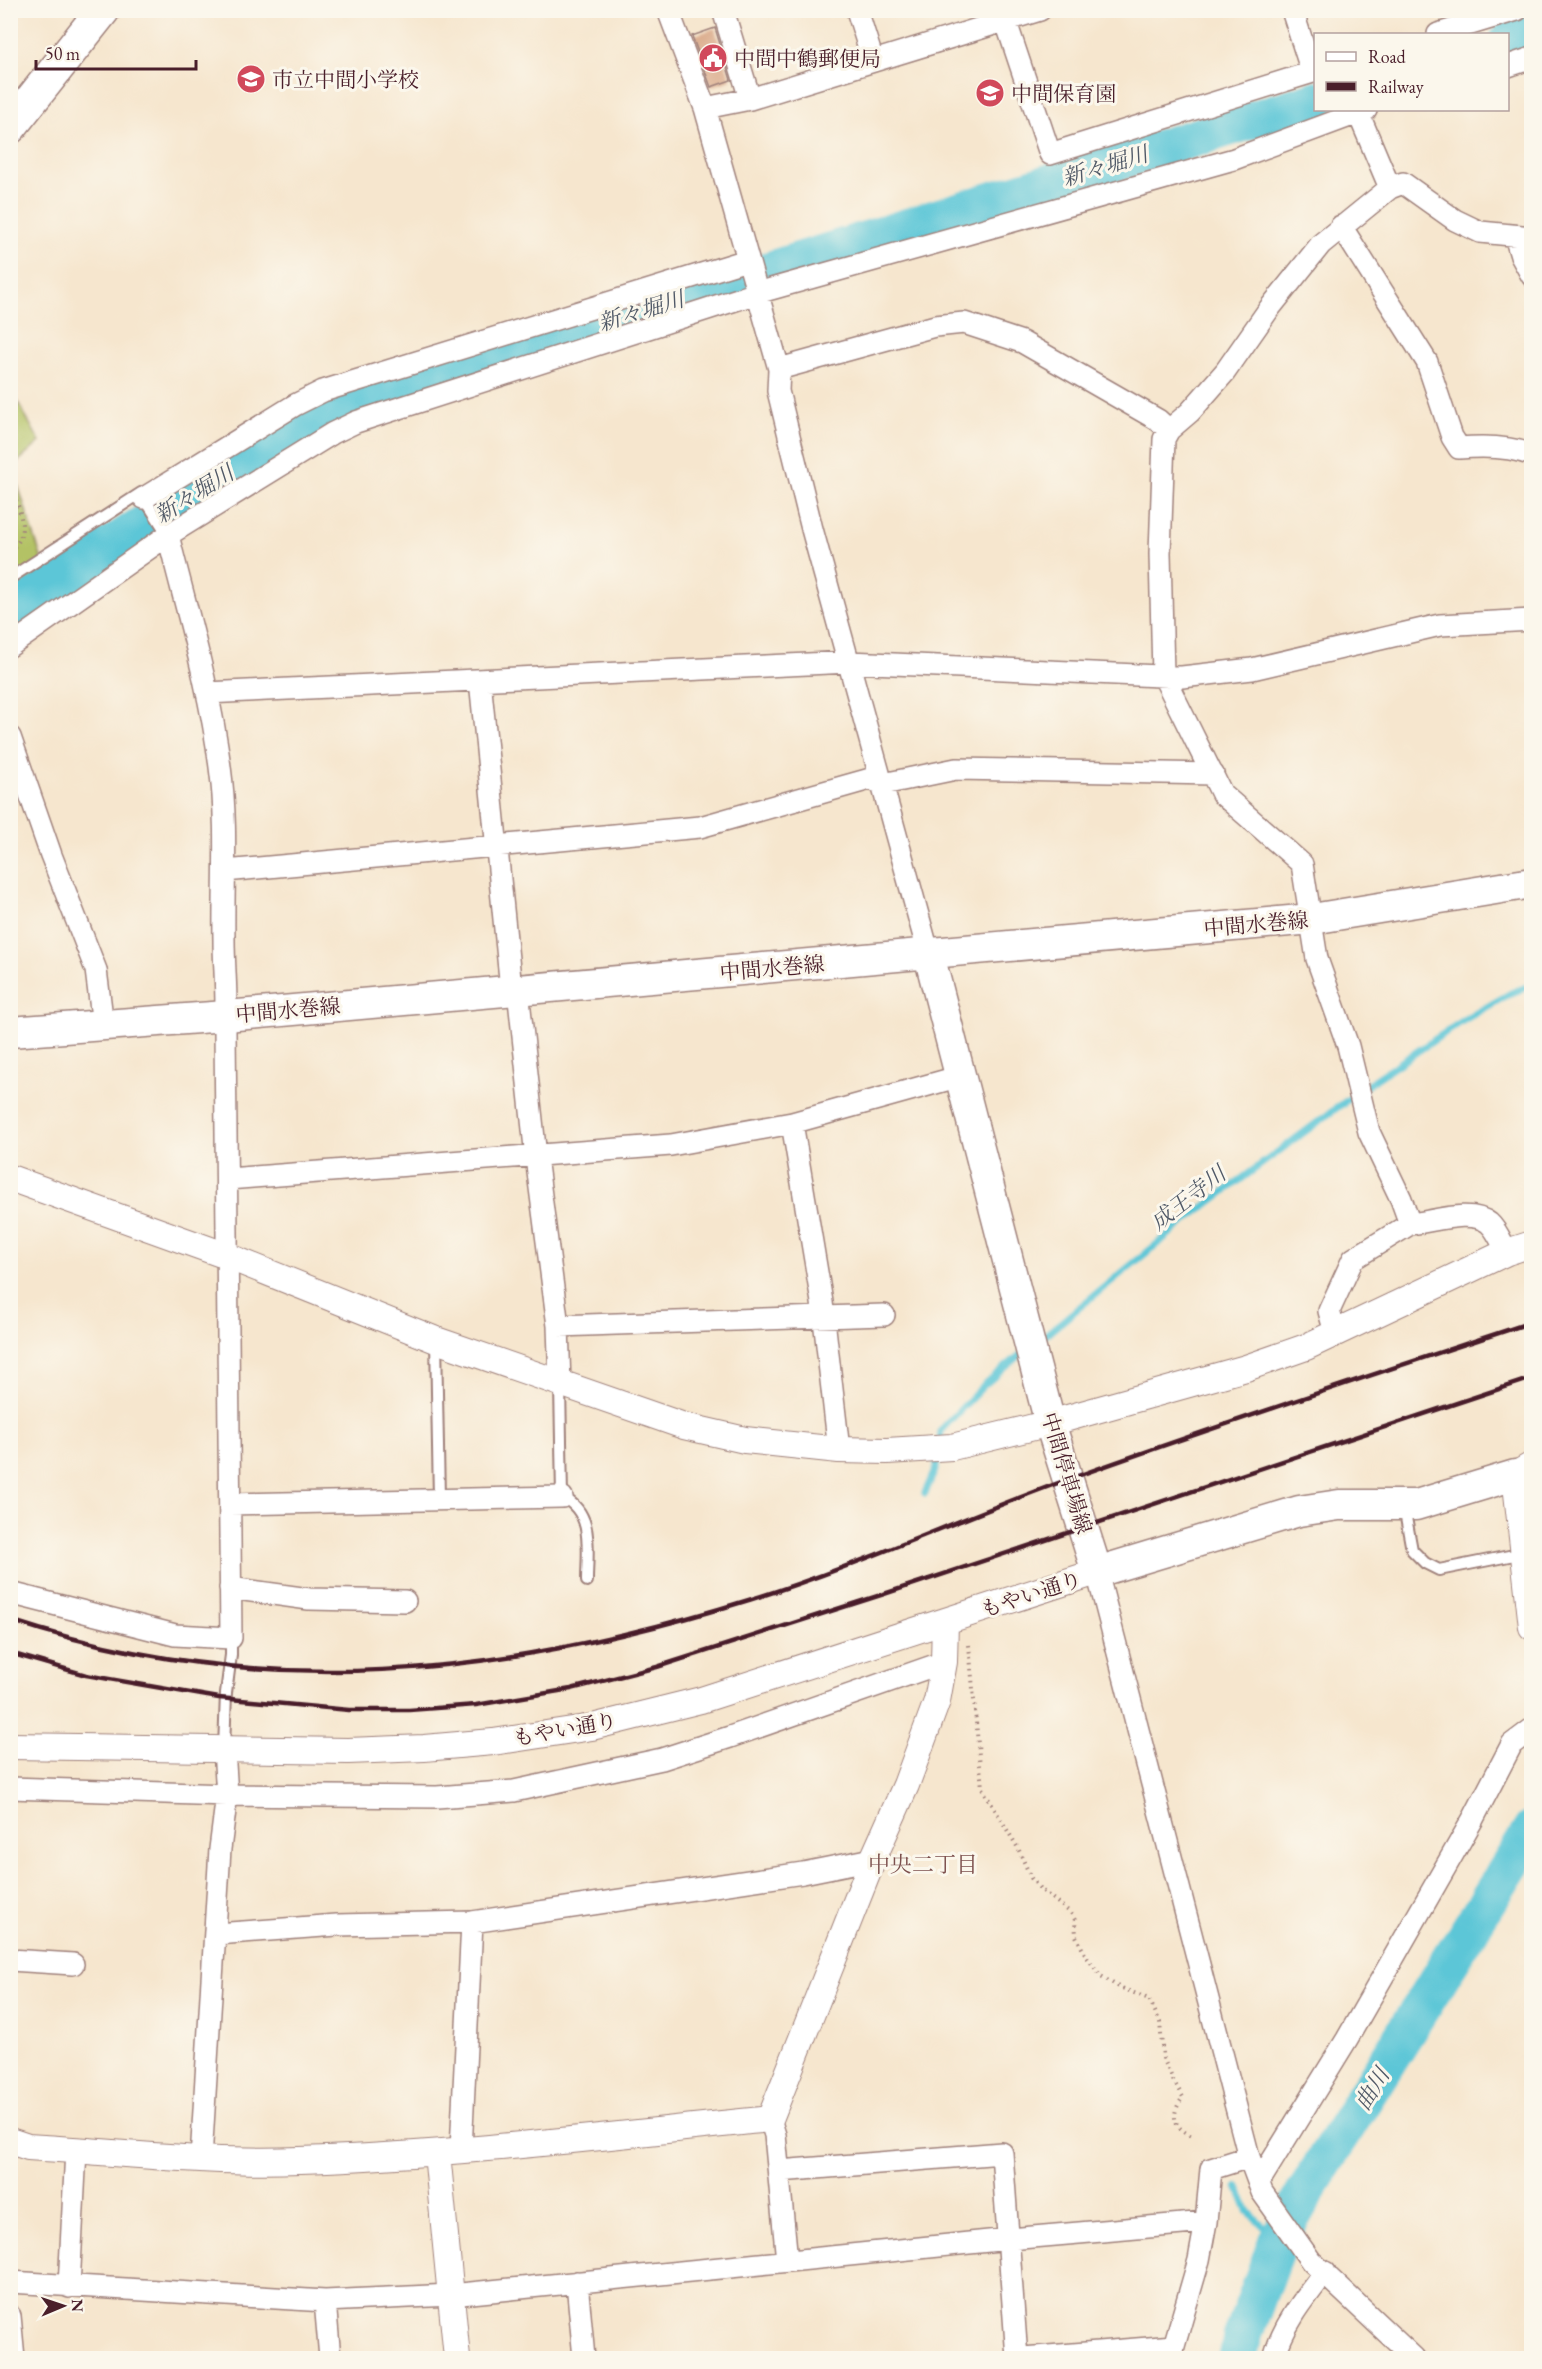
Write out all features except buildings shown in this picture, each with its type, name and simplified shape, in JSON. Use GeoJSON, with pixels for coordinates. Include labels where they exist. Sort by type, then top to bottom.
{"type":"FeatureCollection","features":[{"type":"Feature","properties":{"kind":"main road"},"geometry":{"type":"LineString","coordinates":[[10,128],[103,10]]}},
{"type":"Feature","properties":{"kind":"main road","name":"中間水巻線"},"geometry":{"type":"LineString","coordinates":[[10,1032],[226,1016],[929,955],[1312,919],[1532,883]]}},
{"type":"Feature","properties":{"kind":"main road","name":"中間停車場線"},"geometry":{"type":"LineString","coordinates":[[929,955],[1050,1423],[1097,1572]]}},
{"type":"Feature","properties":{"kind":"main road"},"geometry":{"type":"LineString","coordinates":[[1097,1572],[1299,1512],[1339,1505],[1416,1505],[1523,1470]]}},
{"type":"Feature","properties":{"kind":"street"},"geometry":{"type":"LineString","coordinates":[[668,10],[705,108],[779,369],[778,391],[812,529],[929,955]]}},
{"type":"Feature","properties":{"kind":"street"},"geometry":{"type":"LineString","coordinates":[[723,10],[750,99]]}},
{"type":"Feature","properties":{"kind":"street"},"geometry":{"type":"LineString","coordinates":[[857,10],[873,61]]}},
{"type":"Feature","properties":{"kind":"street"},"geometry":{"type":"LineString","coordinates":[[705,108],[750,99],[873,61],[1004,16],[1040,10]]}},
{"type":"Feature","properties":{"kind":"street"},"geometry":{"type":"LineString","coordinates":[[1004,16],[1050,154],[1314,71],[1292,10]]}},
{"type":"Feature","properties":{"kind":"street"},"geometry":{"type":"LineString","coordinates":[[1441,33],[1517,10]]}},
{"type":"Feature","properties":{"kind":"street"},"geometry":{"type":"LineString","coordinates":[[1509,66],[1532,58]]}},
{"type":"Feature","properties":{"kind":"street"},"geometry":{"type":"LineString","coordinates":[[10,646],[168,535],[333,432],[356,422],[756,292],[1234,159],[1358,111]]}},
{"type":"Feature","properties":{"kind":"street"},"geometry":{"type":"LineString","coordinates":[[1361,111],[1390,188]]}},
{"type":"Feature","properties":{"kind":"street"},"geometry":{"type":"LineString","coordinates":[[1410,1224],[1401,1199],[1369,1132],[1348,1046],[1317,959],[1302,864],[1222,794],[1163,675],[1160,553],[1164,439],[1169,430],[1190,412],[1225,372],[1302,266],[1341,226],[1390,188],[1403,183],[1455,220],[1480,232],[1523,237],[1521,256],[1532,276]]}},
{"type":"Feature","properties":{"kind":"street"},"geometry":{"type":"LineString","coordinates":[[1341,226],[1427,362],[1452,437],[1459,448],[1477,447],[1524,452],[1532,455]]}},
{"type":"Feature","properties":{"kind":"street"},"geometry":{"type":"LineString","coordinates":[[144,498],[295,405],[323,391],[748,263]]}},
{"type":"Feature","properties":{"kind":"street"},"geometry":{"type":"LineString","coordinates":[[779,369],[935,326],[964,323],[1022,342],[1158,420],[1169,430]]}},
{"type":"Feature","properties":{"kind":"street"},"geometry":{"type":"LineString","coordinates":[[10,1593],[175,1635],[231,1638],[225,872],[220,768],[207,693],[168,535]]}},
{"type":"Feature","properties":{"kind":"street"},"geometry":{"type":"LineString","coordinates":[[207,693],[850,662],[1182,677],[1252,669],[1440,625],[1532,620]]}},
{"type":"Feature","properties":{"kind":"street"},"geometry":{"type":"LineString","coordinates":[[480,680],[510,979],[518,990],[536,1157],[558,1326],[560,1384]]}},
{"type":"Feature","properties":{"kind":"street"},"geometry":{"type":"LineString","coordinates":[[10,737],[51,855],[96,970],[103,1025]]}},
{"type":"Feature","properties":{"kind":"street"},"geometry":{"type":"LineString","coordinates":[[225,872],[700,827],[870,779],[883,784],[956,769],[1213,774]]}},
{"type":"Feature","properties":{"kind":"street"},"geometry":{"type":"LineString","coordinates":[[228,1179],[671,1145],[792,1123],[961,1076]]}},
{"type":"Feature","properties":{"kind":"street"},"geometry":{"type":"LineString","coordinates":[[792,1123],[823,1318],[839,1450]]}},
{"type":"Feature","properties":{"kind":"street"},"geometry":{"type":"LineString","coordinates":[[10,1178],[227,1256],[436,1340],[684,1426],[745,1440],[839,1450],[887,1451],[952,1447],[1050,1423],[1246,1368],[1306,1347],[1507,1252],[1532,1244]]}},
{"type":"Feature","properties":{"kind":"street"},"geometry":{"type":"LineString","coordinates":[[1335,1333],[1329,1311],[1353,1259],[1410,1224],[1469,1215],[1481,1218],[1491,1225],[1507,1252]]}},
{"type":"Feature","properties":{"kind":"street"},"geometry":{"type":"LineString","coordinates":[[558,1326],[884,1315]]}},
{"type":"Feature","properties":{"kind":"street"},"geometry":{"type":"LineString","coordinates":[[1523,1470],[1524,1553],[1532,1627]]}},
{"type":"Feature","properties":{"kind":"street"},"geometry":{"type":"LineString","coordinates":[[230,1504],[562,1497]]}},
{"type":"Feature","properties":{"kind":"street"},"geometry":{"type":"LineString","coordinates":[[1097,1572],[1249,2157],[1261,2187],[1318,2266],[1414,2358]]}},
{"type":"Feature","properties":{"kind":"street","name":"もやい通り"},"geometry":{"type":"LineString","coordinates":[[10,1746],[424,1749],[493,1742],[592,1727],[701,1700],[1097,1572]]}},
{"type":"Feature","properties":{"kind":"street"},"geometry":{"type":"LineString","coordinates":[[230,1588],[309,1599],[405,1601]]}},
{"type":"Feature","properties":{"kind":"street"},"geometry":{"type":"LineString","coordinates":[[787,2261],[779,2171],[770,2119],[938,1701],[944,1662],[956,1618]]}},
{"type":"Feature","properties":{"kind":"street"},"geometry":{"type":"LineString","coordinates":[[10,1788],[227,1796],[437,1797],[514,1791],[662,1759],[944,1662]]}},
{"type":"Feature","properties":{"kind":"street"},"geometry":{"type":"LineString","coordinates":[[1261,2187],[1467,1829],[1512,1744],[1532,1730]]}},
{"type":"Feature","properties":{"kind":"street"},"geometry":{"type":"LineString","coordinates":[[201,2159],[220,1849],[227,1796],[224,1749]]}},
{"type":"Feature","properties":{"kind":"street"},"geometry":{"type":"LineString","coordinates":[[216,1934],[337,1925],[472,1922],[803,1873],[873,1859]]}},
{"type":"Feature","properties":{"kind":"street"},"geometry":{"type":"LineString","coordinates":[[457,2358],[451,2295],[449,2152],[472,1922]]}},
{"type":"Feature","properties":{"kind":"street"},"geometry":{"type":"LineString","coordinates":[[10,1960],[73,1964]]}},
{"type":"Feature","properties":{"kind":"street"},"geometry":{"type":"LineString","coordinates":[[10,2141],[28,2147],[201,2159],[298,2160],[449,2152],[770,2119]]}},
{"type":"Feature","properties":{"kind":"street"},"geometry":{"type":"LineString","coordinates":[[69,2287],[76,2150]]}},
{"type":"Feature","properties":{"kind":"street"},"geometry":{"type":"LineString","coordinates":[[779,2171],[1002,2153],[1017,2358]]}},
{"type":"Feature","properties":{"kind":"street"},"geometry":{"type":"LineString","coordinates":[[1023,2358],[1173,2352],[1199,2260],[1206,2222],[1211,2169],[1249,2157]]}},
{"type":"Feature","properties":{"kind":"street"},"geometry":{"type":"LineString","coordinates":[[10,2282],[325,2301],[451,2295],[1009,2239],[1206,2222]]}},
{"type":"Feature","properties":{"kind":"street"},"geometry":{"type":"LineString","coordinates":[[1274,2358],[1278,2344],[1318,2266]]}},
{"type":"Feature","properties":{"kind":"street"},"geometry":{"type":"LineString","coordinates":[[577,2282],[584,2358]]}},
{"type":"Feature","properties":{"kind":"street"},"geometry":{"type":"LineString","coordinates":[[325,2301],[330,2358]]}},
{"type":"Feature","properties":{"kind":"street"},"geometry":{"type":"LineString","coordinates":[[10,2316],[14,2358]]}},
{"type":"Feature","properties":{"kind":"lane"},"geometry":{"type":"LineString","coordinates":[[10,578],[141,493],[168,535]]}},
{"type":"Feature","properties":{"kind":"lane"},"geometry":{"type":"LineString","coordinates":[[436,1340],[439,1499]]}},
{"type":"Feature","properties":{"kind":"lane"},"geometry":{"type":"LineString","coordinates":[[560,1384],[562,1497],[577,1506],[585,1518],[587,1581]]}},
{"type":"Feature","properties":{"kind":"lane"},"geometry":{"type":"LineString","coordinates":[[1404,1505],[1412,1550],[1425,1563],[1439,1570],[1524,1553]]}},
{"type":"Feature","properties":{"kind":"lane"},"geometry":{"type":"LineString","coordinates":[[224,1749],[231,1638]]}},
{"type":"Feature","properties":{"kind":"path"},"geometry":{"type":"LineString","coordinates":[[10,483],[23,523],[23,534],[18,545],[10,550]]}},
{"type":"Feature","properties":{"kind":"path"},"geometry":{"type":"LineString","coordinates":[[956,1618],[982,1788],[1018,1848],[1031,1878],[1040,1889],[1071,1913],[1075,1920],[1076,1936],[1101,1976],[1117,1986],[1149,1999],[1160,2022],[1164,2058],[1183,2097],[1174,2114],[1176,2124],[1183,2132],[1192,2136]]}},
{"type":"Feature","properties":{"kind":"green space"},"geometry":{"type":"Polygon","coordinates":[[[10,388],[40,442],[12,467],[44,566],[11,596],[10,388]]]}},
{"type":"Feature","properties":{"kind":"waterway","name":"新々堀川"},"geometry":{"type":"LineString","coordinates":[[1509,42],[1532,34]]}},
{"type":"Feature","properties":{"kind":"waterway","name":"新々堀川"},"geometry":{"type":"LineString","coordinates":[[10,616],[129,534],[332,407],[1314,101]]}},
{"type":"Feature","properties":{"kind":"waterway","name":"成王寺川"},"geometry":{"type":"LineString","coordinates":[[1038,1341],[1189,1218],[1373,1081],[1464,1020],[1511,993],[1532,985]]}},
{"type":"Feature","properties":{"kind":"waterway","name":"成王寺川"},"geometry":{"type":"LineString","coordinates":[[940,1442],[941,1430],[984,1385],[1025,1351]]}},
{"type":"Feature","properties":{"kind":"waterway","name":"成王寺川"},"geometry":{"type":"LineString","coordinates":[[925,1493],[936,1468],[938,1453]]}},
{"type":"Feature","properties":{"kind":"waterway","name":"曲川"},"geometry":{"type":"LineString","coordinates":[[1238,2358],[1242,2338],[1278,2240],[1311,2183],[1532,1830]]}},
{"type":"Feature","properties":{"kind":"waterway"},"geometry":{"type":"LineString","coordinates":[[1238,2187],[1248,2211],[1278,2240]]}},
{"type":"Feature","properties":{"kind":"railway"},"geometry":{"type":"LineString","coordinates":[[10,1620],[104,1646],[197,1663],[290,1670],[382,1670],[474,1662],[566,1647],[659,1626],[793,1586],[1032,1493],[1129,1458],[1301,1398],[1532,1322]]}},
{"type":"Feature","properties":{"kind":"railway"},"geometry":{"type":"LineString","coordinates":[[10,1653],[86,1675],[219,1698],[349,1710],[409,1710],[476,1705],[571,1689],[657,1667],[884,1594],[1532,1378]]}},
{"type":"Feature","properties":{"kind":"place","name":"中間中鶴郵便局"},"geometry":{"type":"Point","coordinates":[713,58]}},
{"type":"Feature","properties":{"kind":"place","name":"市立中間小学校"},"geometry":{"type":"Point","coordinates":[251,79]}},
{"type":"Feature","properties":{"kind":"place","name":"中間保育園"},"geometry":{"type":"Point","coordinates":[990,93]}},
{"type":"Feature","properties":{"kind":"district","name":"中央二丁目"},"geometry":{"type":"Point","coordinates":[923,1864]}}]}
